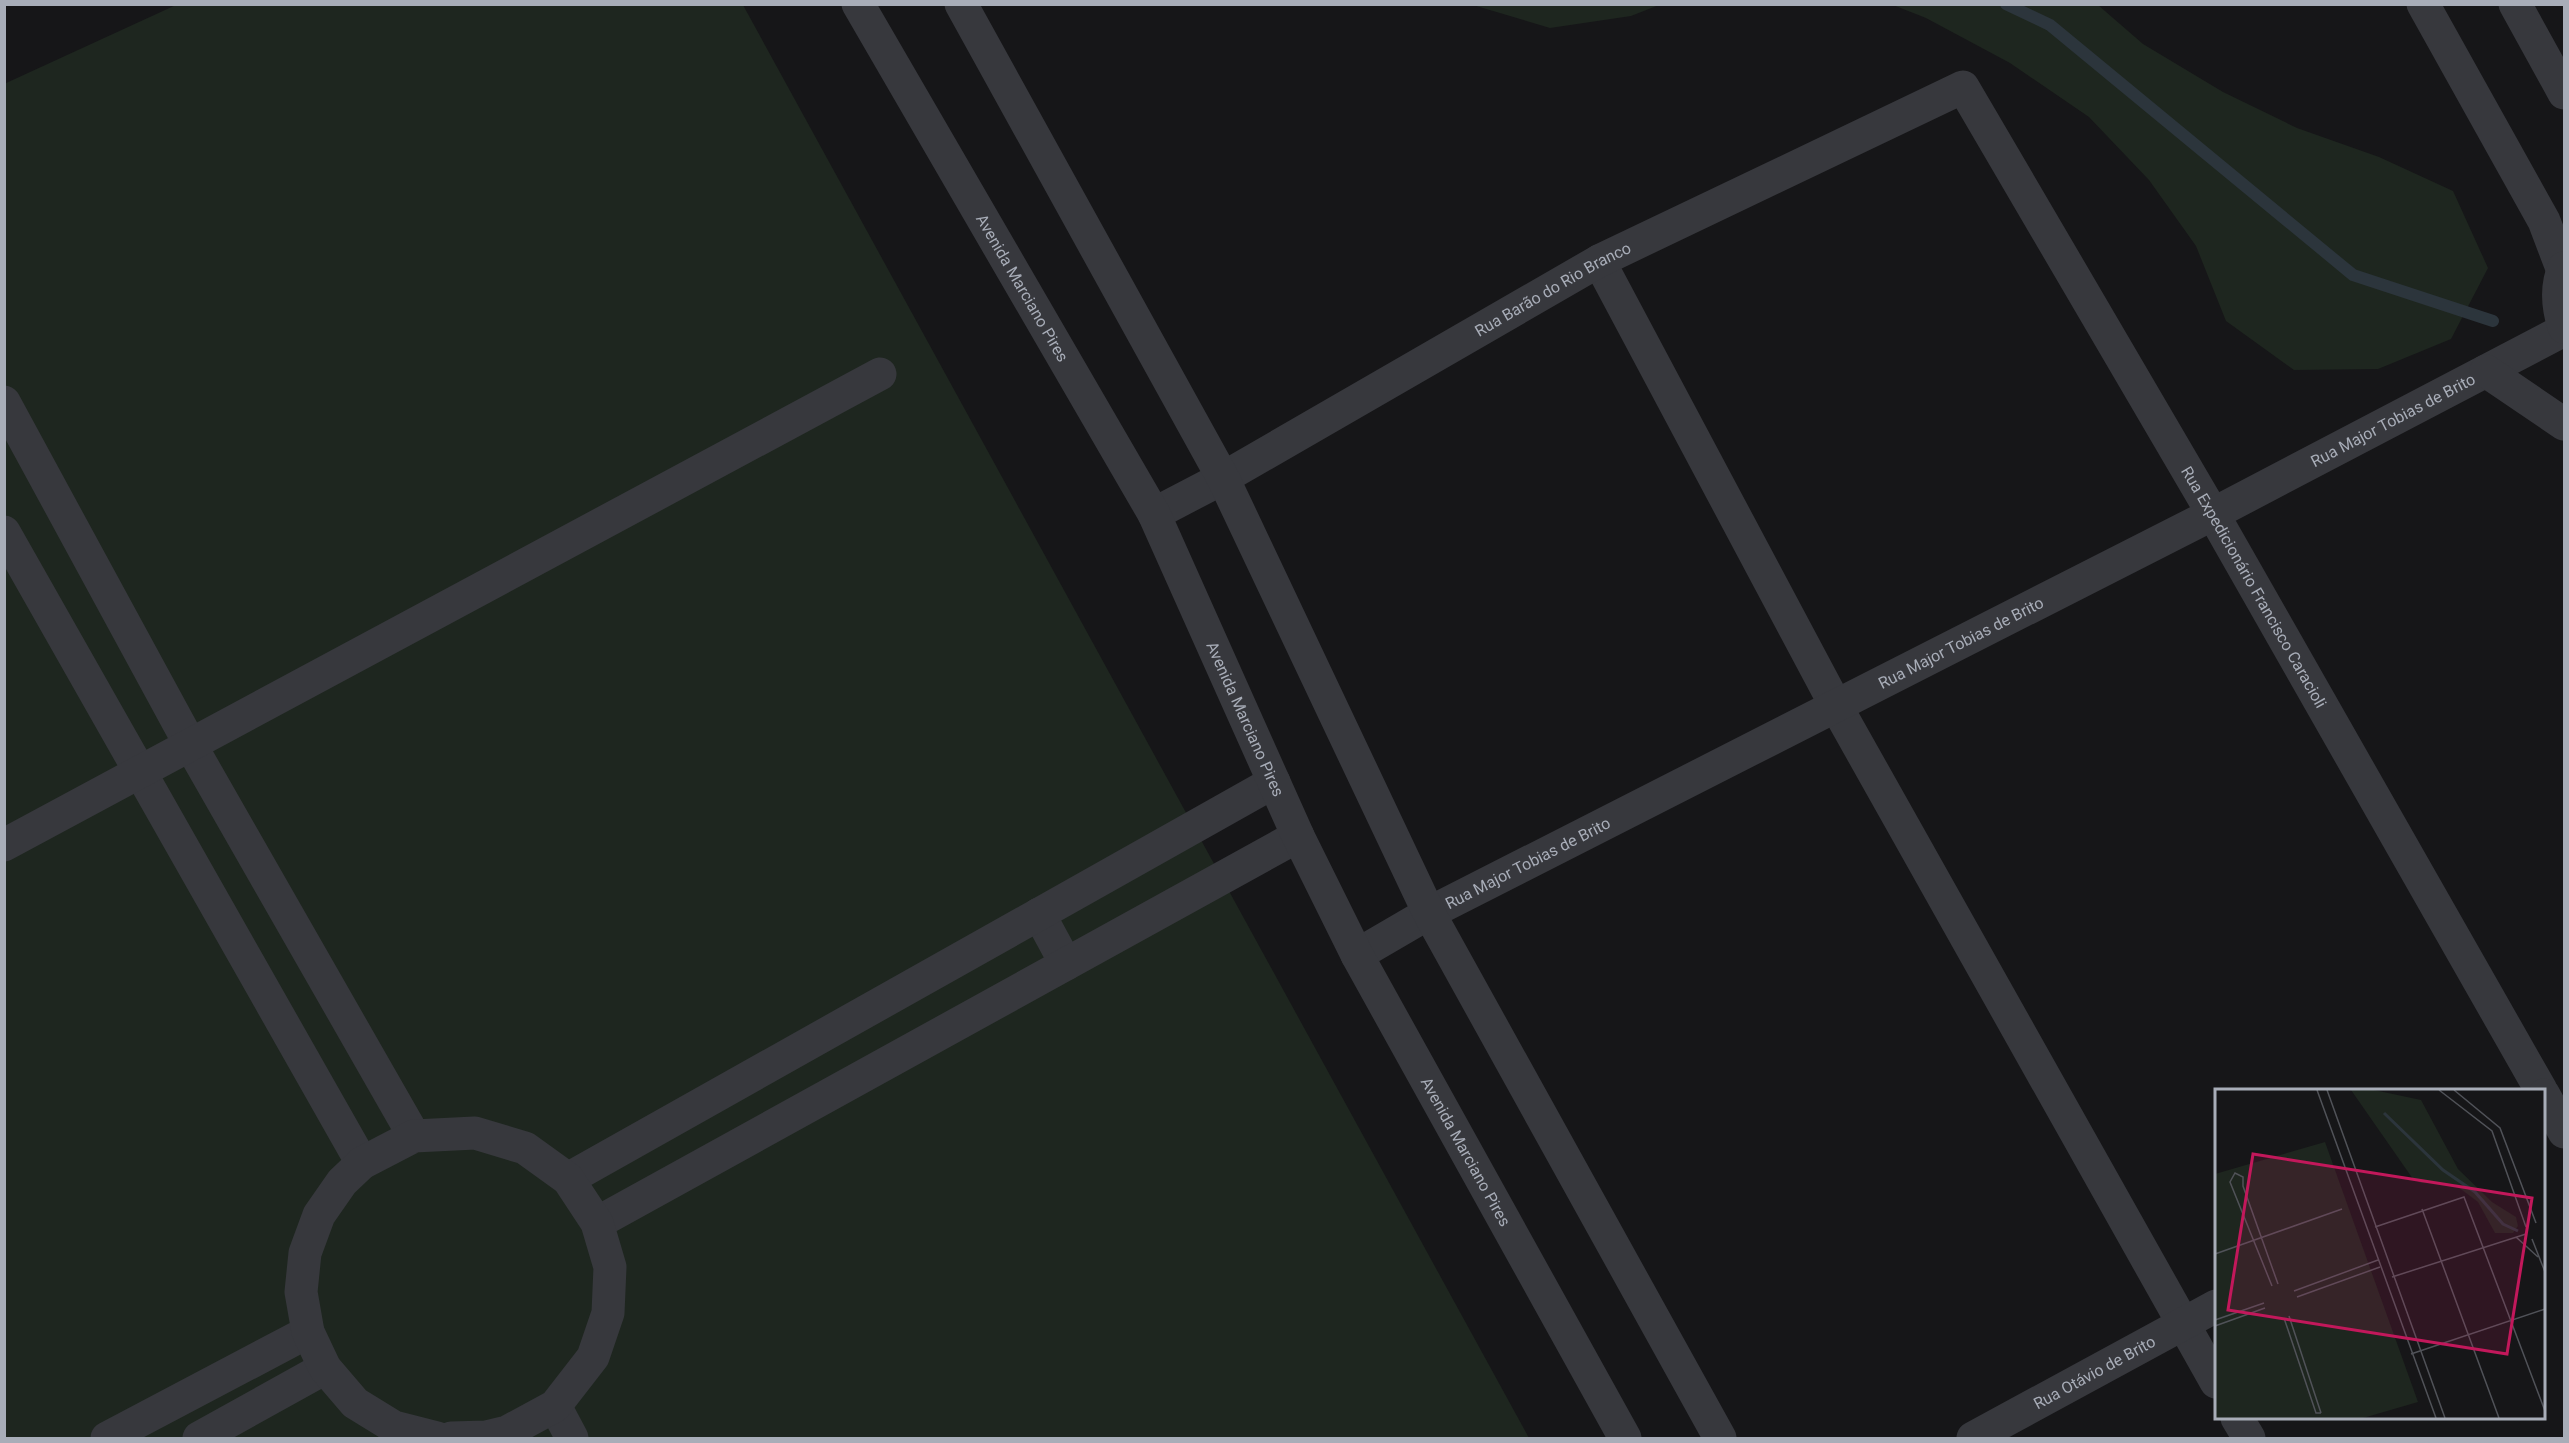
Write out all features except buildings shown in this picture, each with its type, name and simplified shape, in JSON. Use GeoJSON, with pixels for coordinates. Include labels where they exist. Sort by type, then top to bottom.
{"type":"FeatureCollection","features":[{"type":"Feature","properties":{"kind":"street","name":"Avenida Marciano Pires"},"geometry":{"type":"LineString","coordinates":[[858,4],[1154,514],[1298,836],[1357,955],[1625,1438]]}},
{"type":"Feature","properties":{"kind":"street"},"geometry":{"type":"LineString","coordinates":[[961,4],[1223,478],[1429,913],[1720,1438]]}},
{"type":"Feature","properties":{"kind":"street"},"geometry":{"type":"LineString","coordinates":[[2423,4],[2544,221],[2564,269],[2559,291],[2559,312],[2565,329]]}},
{"type":"Feature","properties":{"kind":"street"},"geometry":{"type":"LineString","coordinates":[[2515,4],[2565,93]]}},
{"type":"Feature","properties":{"kind":"street","name":"Rua Barão do Rio Branco"},"geometry":{"type":"LineString","coordinates":[[1154,514],[1223,478],[1599,261],[1963,87]]}},
{"type":"Feature","properties":{"kind":"street","name":"Rua Expedicionário Francisco Caracioli"},"geometry":{"type":"LineString","coordinates":[[1963,87],[2213,514],[2540,1089]]}},
{"type":"Feature","properties":{"kind":"street"},"geometry":{"type":"LineString","coordinates":[[1599,261],[1836,706],[2215,1379]]}},
{"type":"Feature","properties":{"kind":"street","name":"Rua Major Tobias de Brito"},"geometry":{"type":"LineString","coordinates":[[1357,955],[1429,913],[2213,514],[2565,329]]}},
{"type":"Feature","properties":{"kind":"street"},"geometry":{"type":"LineString","coordinates":[[2486,371],[2565,424]]}},
{"type":"Feature","properties":{"kind":"street"},"geometry":{"type":"LineString","coordinates":[[4,845],[880,374]]}},
{"type":"Feature","properties":{"kind":"street"},"geometry":{"type":"LineString","coordinates":[[4,402],[191,746],[414,1136]]}},
{"type":"Feature","properties":{"kind":"street"},"geometry":{"type":"LineString","coordinates":[[4,532],[362,1163]]}},
{"type":"Feature","properties":{"kind":"street"},"geometry":{"type":"LineString","coordinates":[[568,1179],[1274,782]]}},
{"type":"Feature","properties":{"kind":"street"},"geometry":{"type":"LineString","coordinates":[[597,1223],[1298,836]]}},
{"type":"Feature","properties":{"kind":"street"},"geometry":{"type":"LineString","coordinates":[[1039,914],[1065,964]]}},
{"type":"Feature","properties":{"kind":"street"},"geometry":{"type":"LineString","coordinates":[[2545,1097],[2559,1132]]}},
{"type":"Feature","properties":{"kind":"street"},"geometry":{"type":"LineString","coordinates":[[437,1438],[394,1427],[355,1403],[325,1368],[308,1332],[301,1292],[305,1253],[319,1215],[342,1182],[362,1163],[414,1136],[475,1133],[525,1148],[568,1179],[597,1223],[610,1267],[608,1313],[594,1357],[555,1406],[509,1435],[451,1438]]}},
{"type":"Feature","properties":{"kind":"street","name":"Rua Otávio de Brito"},"geometry":{"type":"LineString","coordinates":[[1973,1438],[2215,1307]]}},
{"type":"Feature","properties":{"kind":"street"},"geometry":{"type":"LineString","coordinates":[[108,1438],[308,1332]]}},
{"type":"Feature","properties":{"kind":"street"},"geometry":{"type":"LineString","coordinates":[[199,1438],[325,1368]]}},
{"type":"Feature","properties":{"kind":"street"},"geometry":{"type":"LineString","coordinates":[[555,1406],[572,1438]]}},
{"type":"Feature","properties":{"kind":"street"},"geometry":{"type":"LineString","coordinates":[[2238,1419],[2249,1438]]}},
{"type":"Feature","properties":{"kind":"shaded area"},"geometry":{"type":"Polygon","coordinates":[[[1659,4],[1631,16],[1550,28],[1473,5],[1659,4]]]}},
{"type":"Feature","properties":{"kind":"shaded area"},"geometry":{"type":"Polygon","coordinates":[[[176,5],[743,5],[1529,1438],[5,1438],[4,84],[176,5]]]}},
{"type":"Feature","properties":{"kind":"shaded area"},"geometry":{"type":"Polygon","coordinates":[[[1893,5],[2098,5],[2143,44],[2223,92],[2297,128],[2379,157],[2453,191],[2488,268],[2451,339],[2378,369],[2294,370],[2226,321],[2196,246],[2149,180],[2089,117],[2010,63],[1926,18],[1893,5]]]}},
{"type":"Feature","properties":{"kind":"waterway"},"geometry":{"type":"LineString","coordinates":[[2006,4],[2050,25],[2353,275],[2493,321]]}}]}
